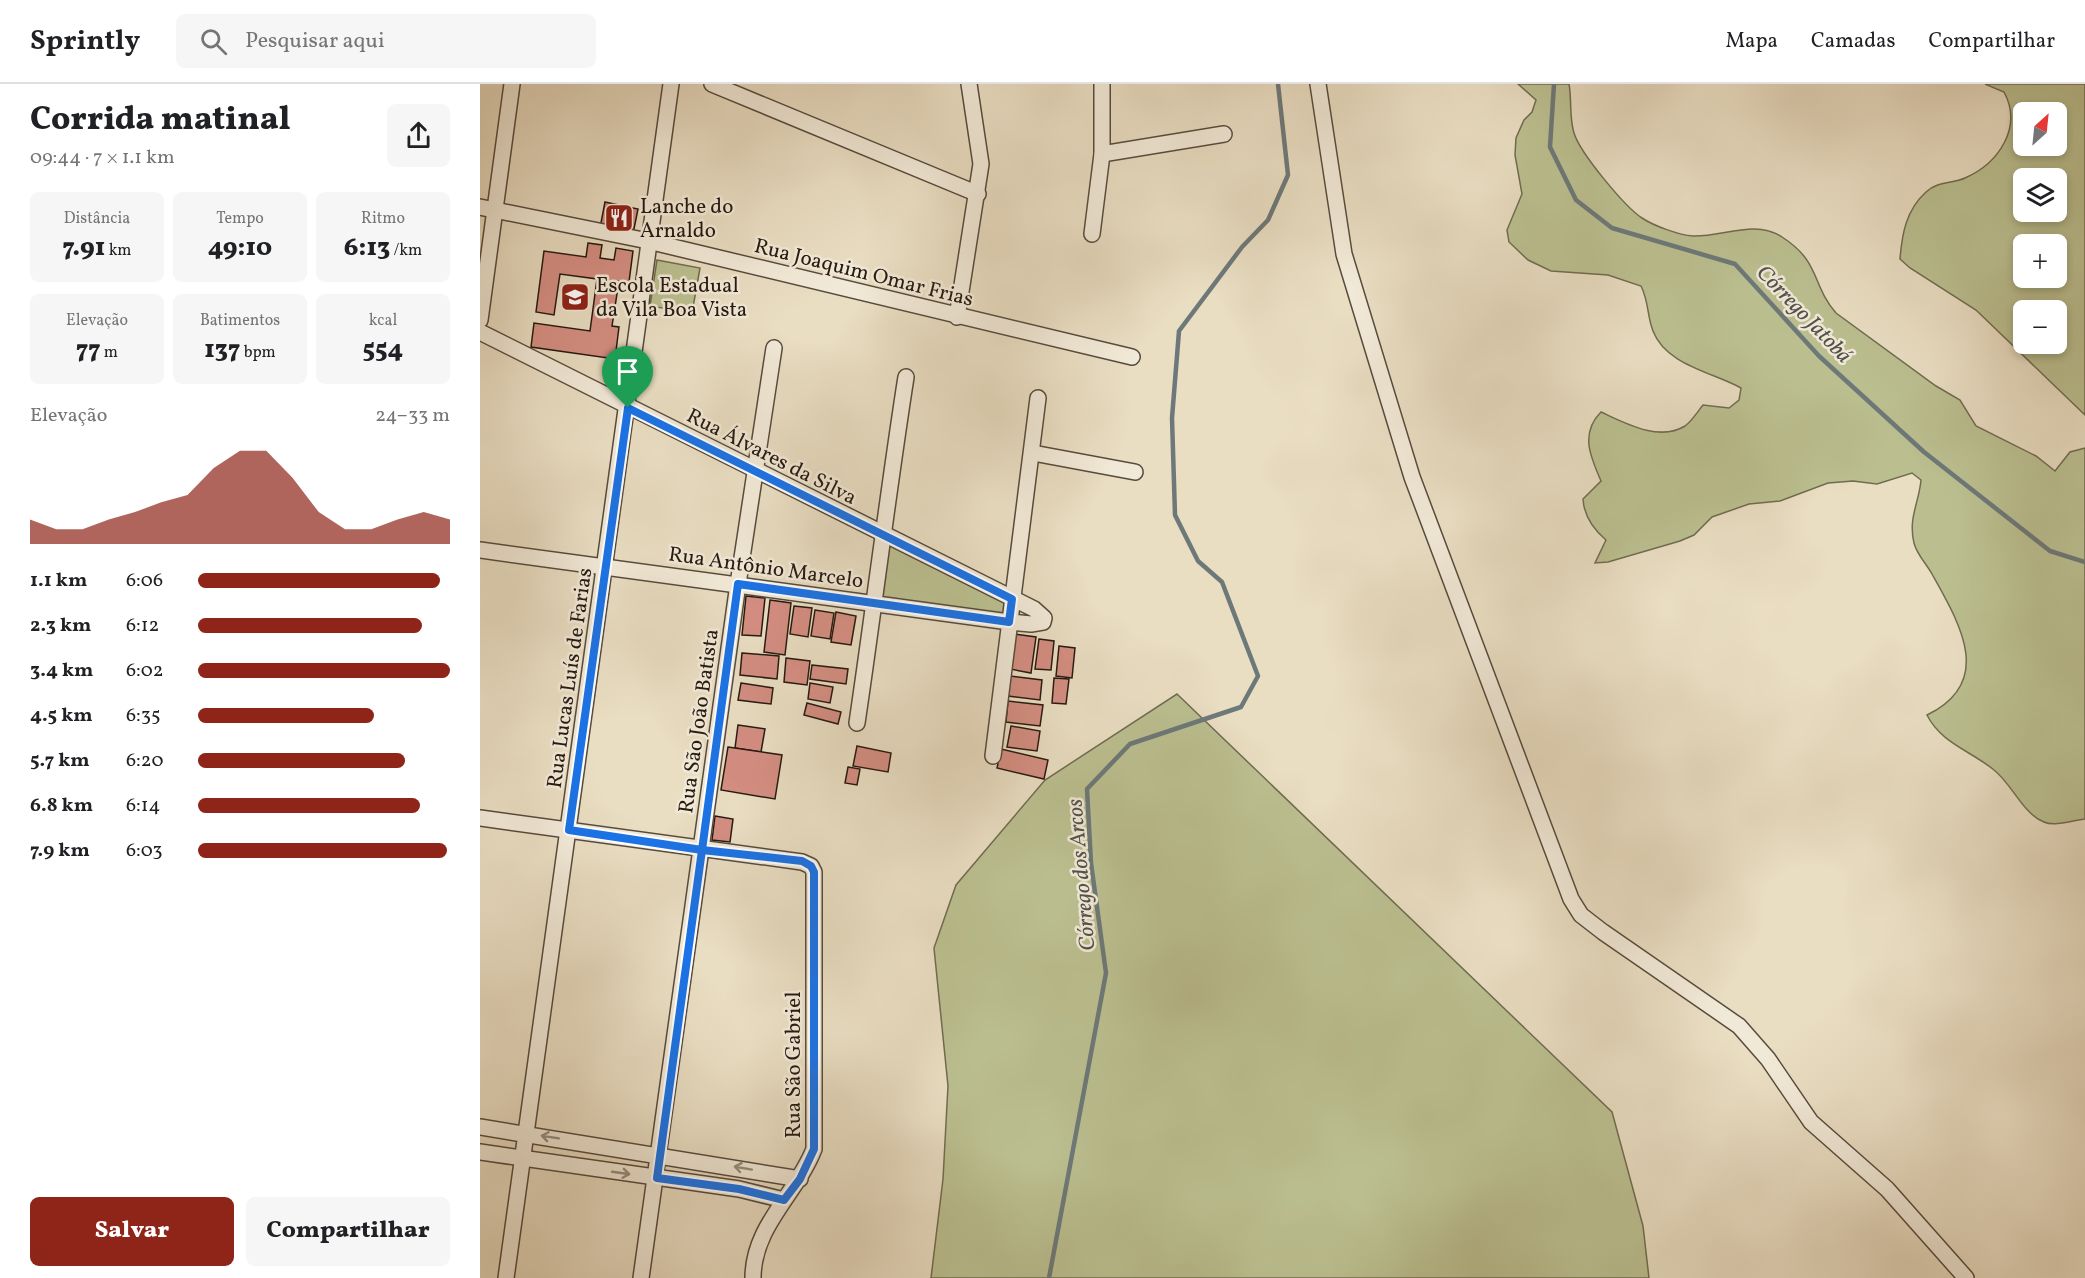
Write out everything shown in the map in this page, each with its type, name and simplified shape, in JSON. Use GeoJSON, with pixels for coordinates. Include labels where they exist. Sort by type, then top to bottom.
{"type":"FeatureCollection","features":[{"type":"Feature","properties":{"kind":"street"},"geometry":{"type":"LineString","coordinates":[[480,320],[512,84]]}},
{"type":"Feature","properties":{"kind":"street","name":"Rua Lucas Luís de Farias"},"geometry":{"type":"LineString","coordinates":[[506,1278],[671,84]]}},
{"type":"Feature","properties":{"kind":"street"},"geometry":{"type":"LineString","coordinates":[[712,84],[978,194]]}},
{"type":"Feature","properties":{"kind":"street"},"geometry":{"type":"LineString","coordinates":[[957,317],[981,164],[969,84]]}},
{"type":"Feature","properties":{"kind":"street"},"geometry":{"type":"LineString","coordinates":[[1092,234],[1102,154],[1102,84]]}},
{"type":"Feature","properties":{"kind":"street"},"geometry":{"type":"LineString","coordinates":[[1318,84],[1344,254],[1412,477],[1571,899],[1581,915],[1602,932],[1739,1026],[1768,1059],[1811,1122],[1887,1189],[1966,1278]]}},
{"type":"Feature","properties":{"kind":"street"},"geometry":{"type":"LineString","coordinates":[[1102,154],[1224,134]]}},
{"type":"Feature","properties":{"kind":"street","name":"Rua Joaquim Omar Frias"},"geometry":{"type":"LineString","coordinates":[[480,207],[648,241],[957,317],[1132,357]]}},
{"type":"Feature","properties":{"kind":"street","name":"Rua Álvares da Silva"},"geometry":{"type":"LineString","coordinates":[[480,332],[1041,613],[1044,618]]}},
{"type":"Feature","properties":{"kind":"street","name":"Rua São João Batista"},"geometry":{"type":"LineString","coordinates":[[641,1278],[657,1178],[738,584],[774,348]]}},
{"type":"Feature","properties":{"kind":"street"},"geometry":{"type":"LineString","coordinates":[[857,723],[906,377]]}},
{"type":"Feature","properties":{"kind":"street"},"geometry":{"type":"LineString","coordinates":[[993,756],[1038,399]]}},
{"type":"Feature","properties":{"kind":"street"},"geometry":{"type":"LineString","coordinates":[[1033,453],[1135,472]]}},
{"type":"Feature","properties":{"kind":"street","name":"Rua Antônio Marcelo"},"geometry":{"type":"LineString","coordinates":[[480,550],[1009,622],[1031,624],[1043,622],[1044,618]]}},
{"type":"Feature","properties":{"kind":"street"},"geometry":{"type":"LineString","coordinates":[[480,818],[702,850]]}},
{"type":"Feature","properties":{"kind":"street","name":"Rua São Gabriel"},"geometry":{"type":"LineString","coordinates":[[702,850],[802,861],[811,866],[814,872],[814,1149],[800,1179],[763,1232],[756,1248],[753,1278]]}},
{"type":"Feature","properties":{"kind":"street"},"geometry":{"type":"LineString","coordinates":[[480,1127],[800,1179]]}},
{"type":"Feature","properties":{"kind":"street"},"geometry":{"type":"LineString","coordinates":[[480,1152],[739,1189],[784,1200]]}},
{"type":"Feature","properties":{"kind":"green space"},"geometry":{"type":"Polygon","coordinates":[[[1518,84],[1569,84],[1572,121],[1578,142],[1604,179],[1642,218],[1674,232],[1693,236],[1761,229],[1782,237],[1794,246],[1810,264],[1822,292],[1836,313],[1936,386],[1960,400],[1976,426],[2036,456],[2055,471],[2070,452],[2085,448],[2085,819],[2053,824],[2037,818],[1994,770],[1948,740],[1933,725],[1927,715],[1948,702],[1960,686],[1966,669],[1966,651],[1953,612],[1914,543],[1912,526],[1921,480],[1912,473],[1877,484],[1853,481],[1828,483],[1780,501],[1749,504],[1712,517],[1694,535],[1680,541],[1608,562],[1595,563],[1606,540],[1590,522],[1583,499],[1601,481],[1593,463],[1589,436],[1601,412],[1642,429],[1664,432],[1688,424],[1703,405],[1729,408],[1739,400],[1741,388],[1679,360],[1659,343],[1653,331],[1641,286],[1608,275],[1551,271],[1528,260],[1509,242],[1507,230],[1522,194],[1515,155],[1516,138],[1524,120],[1532,112],[1536,100],[1518,84]]]}},
{"type":"Feature","properties":{"kind":"green space"},"geometry":{"type":"Polygon","coordinates":[[[1985,84],[2085,84],[2085,415],[2022,354],[2067,354],[2067,300],[2013,300],[2013,346],[1976,310],[1910,268],[1900,259],[1906,223],[1919,199],[1930,188],[1965,178],[1988,163],[1997,153],[2009,131],[2011,118],[2004,92],[1985,84]]]}},
{"type":"Feature","properties":{"kind":"green space"},"geometry":{"type":"Polygon","coordinates":[[[657,260],[700,268],[692,313],[650,306],[657,260]]]}},
{"type":"Feature","properties":{"kind":"green space"},"geometry":{"type":"Polygon","coordinates":[[[889,544],[1007,602],[1003,616],[881,598],[889,544]]]}},
{"type":"Feature","properties":{"kind":"green space"},"geometry":{"type":"Polygon","coordinates":[[[1177,694],[1612,1112],[1643,1226],[1649,1278],[931,1278],[943,1179],[948,1086],[934,948],[956,885],[1045,780],[1177,694]]]}},
{"type":"Feature","properties":{"kind":"building","name":"Lanche do Arnaldo"},"geometry":{"type":"Polygon","coordinates":[[[605,202],[638,209],[633,234],[600,228],[605,202]]]}},
{"type":"Feature","properties":{"kind":"building"},"geometry":{"type":"Polygon","coordinates":[[[588,243],[602,245],[600,258],[614,260],[616,248],[633,251],[629,282],[619,281],[612,326],[619,327],[615,359],[531,347],[534,323],[590,331],[597,279],[560,274],[554,315],[536,312],[544,251],[586,257],[588,243]]]}},
{"type":"Feature","properties":{"kind":"building"},"geometry":{"type":"Polygon","coordinates":[[[746,596],[765,598],[761,636],[742,635],[746,596]]]}},
{"type":"Feature","properties":{"kind":"building"},"geometry":{"type":"Polygon","coordinates":[[[770,600],[791,603],[785,655],[764,652],[770,600]]]}},
{"type":"Feature","properties":{"kind":"building"},"geometry":{"type":"Polygon","coordinates":[[[794,606],[812,608],[808,637],[790,634],[794,606]]]}},
{"type":"Feature","properties":{"kind":"building"},"geometry":{"type":"Polygon","coordinates":[[[815,610],[834,613],[830,639],[811,636],[815,610]]]}},
{"type":"Feature","properties":{"kind":"building"},"geometry":{"type":"Polygon","coordinates":[[[836,612],[856,616],[851,645],[831,642],[836,612]]]}},
{"type":"Feature","properties":{"kind":"building"},"geometry":{"type":"Polygon","coordinates":[[[1015,634],[1036,637],[1031,673],[1010,669],[1015,634]]]}},
{"type":"Feature","properties":{"kind":"building"},"geometry":{"type":"Polygon","coordinates":[[[1039,639],[1054,641],[1051,670],[1035,669],[1039,639]]]}},
{"type":"Feature","properties":{"kind":"building"},"geometry":{"type":"Polygon","coordinates":[[[1059,646],[1075,648],[1072,678],[1056,676],[1059,646]]]}},
{"type":"Feature","properties":{"kind":"building"},"geometry":{"type":"Polygon","coordinates":[[[742,653],[779,656],[777,679],[740,675],[742,653]]]}},
{"type":"Feature","properties":{"kind":"building"},"geometry":{"type":"Polygon","coordinates":[[[786,658],[810,661],[807,685],[784,682],[786,658]]]}},
{"type":"Feature","properties":{"kind":"building"},"geometry":{"type":"Polygon","coordinates":[[[812,665],[848,669],[846,684],[810,679],[812,665]]]}},
{"type":"Feature","properties":{"kind":"building"},"geometry":{"type":"Polygon","coordinates":[[[1010,676],[1042,680],[1040,700],[1008,696],[1010,676]]]}},
{"type":"Feature","properties":{"kind":"building"},"geometry":{"type":"Polygon","coordinates":[[[1054,678],[1069,679],[1066,704],[1052,703],[1054,678]]]}},
{"type":"Feature","properties":{"kind":"building"},"geometry":{"type":"Polygon","coordinates":[[[741,683],[773,688],[771,704],[738,700],[741,683]]]}},
{"type":"Feature","properties":{"kind":"building"},"geometry":{"type":"Polygon","coordinates":[[[810,683],[833,687],[830,703],[808,699],[810,683]]]}},
{"type":"Feature","properties":{"kind":"building"},"geometry":{"type":"Polygon","coordinates":[[[1008,701],[1043,705],[1040,726],[1006,722],[1008,701]]]}},
{"type":"Feature","properties":{"kind":"building"},"geometry":{"type":"Polygon","coordinates":[[[807,703],[841,712],[838,724],[804,715],[807,703]]]}},
{"type":"Feature","properties":{"kind":"building"},"geometry":{"type":"Polygon","coordinates":[[[738,725],[765,729],[761,752],[735,748],[738,725]]]}},
{"type":"Feature","properties":{"kind":"building"},"geometry":{"type":"Polygon","coordinates":[[[1011,726],[1040,731],[1037,751],[1007,747],[1011,726]]]}},
{"type":"Feature","properties":{"kind":"building"},"geometry":{"type":"Polygon","coordinates":[[[857,746],[891,753],[888,772],[853,766],[857,746]]]}},
{"type":"Feature","properties":{"kind":"building"},"geometry":{"type":"Polygon","coordinates":[[[728,747],[782,755],[775,799],[721,790],[728,747]]]}},
{"type":"Feature","properties":{"kind":"building"},"geometry":{"type":"Polygon","coordinates":[[[1001,749],[1048,760],[1044,779],[997,768],[1001,749]]]}},
{"type":"Feature","properties":{"kind":"building"},"geometry":{"type":"Polygon","coordinates":[[[848,767],[860,769],[857,785],[845,783],[848,767]]]}},
{"type":"Feature","properties":{"kind":"building"},"geometry":{"type":"Polygon","coordinates":[[[715,816],[733,819],[730,842],[712,840],[715,816]]]}},
{"type":"Feature","properties":{"kind":"waterway","name":"Córrego dos Arcos"},"geometry":{"type":"LineString","coordinates":[[1049,1278],[1106,973],[1091,863],[1087,789],[1130,744],[1241,707],[1258,676],[1222,582],[1198,561],[1175,515],[1172,418],[1179,331],[1242,247],[1268,220],[1288,175],[1278,84]]}},
{"type":"Feature","properties":{"kind":"waterway","name":"Córrego Jatobá"},"geometry":{"type":"LineString","coordinates":[[1554,84],[1550,147],[1576,200],[1612,228],[1735,264],[1819,356],[1924,452],[2050,551],[2085,562]]}},
{"type":"Feature","properties":{"kind":"place","name":"Lanche do Arnaldo"},"geometry":{"type":"Point","coordinates":[619,218]}},
{"type":"Feature","properties":{"kind":"place","name":"Escola Estadual da Vila Boa Vista"},"geometry":{"type":"Point","coordinates":[575,297]}},
{"type":"Feature","properties":{"kind":"route"},"geometry":{"type":"LineString","coordinates":[[628,408],[569,830],[702,850],[657,1178],[739,1189],[784,1200],[800,1179],[814,1149],[814,872],[811,866],[802,861],[702,850],[738,584],[1009,622],[1012,599],[628,408]]}}]}
